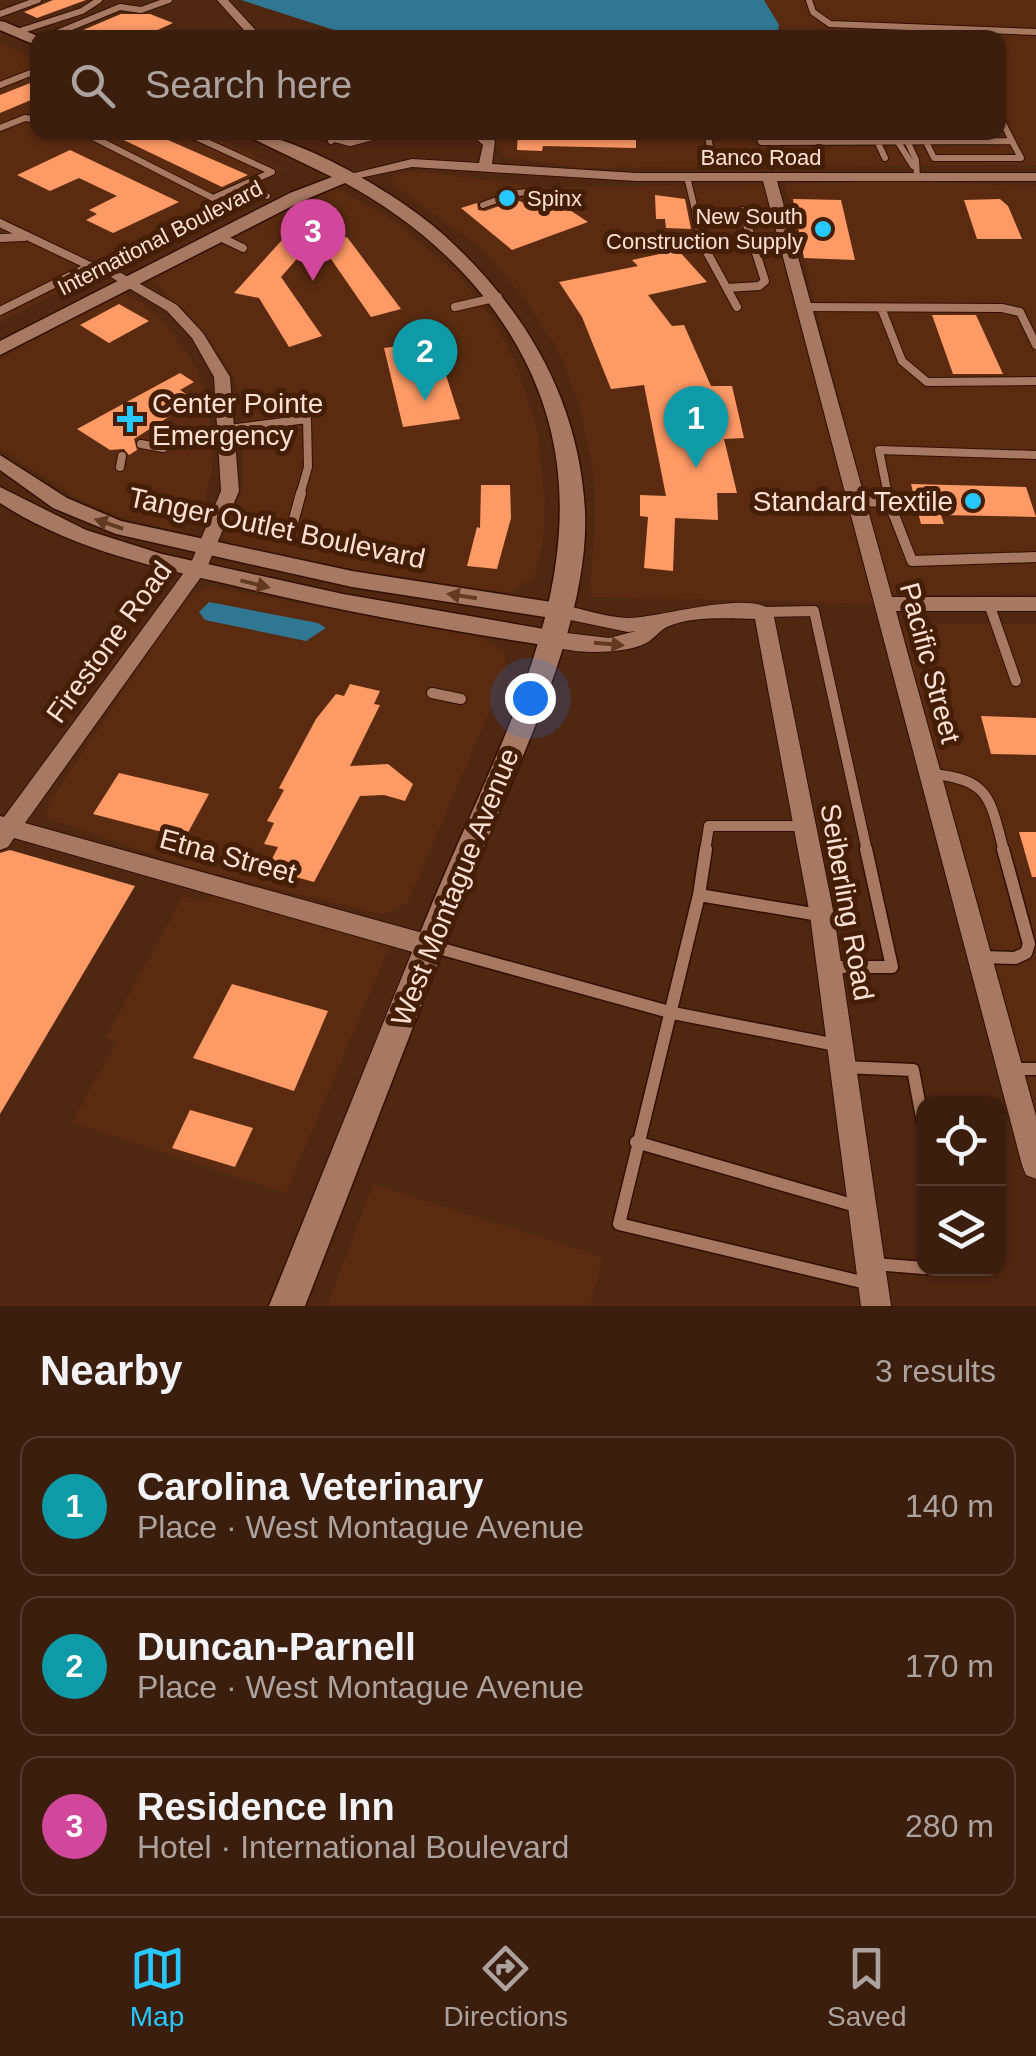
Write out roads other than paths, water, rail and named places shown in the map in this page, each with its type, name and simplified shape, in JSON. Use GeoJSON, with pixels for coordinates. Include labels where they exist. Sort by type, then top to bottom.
{"type":"FeatureCollection","features":[{"type":"Feature","properties":{"kind":"main road"},"geometry":{"type":"LineString","coordinates":[[0,25],[30,38]]}},
{"type":"Feature","properties":{"kind":"main road","name":"West Montague Avenue"},"geometry":{"type":"LineString","coordinates":[[269,140],[337,173],[429,230],[498,296],[526,335],[554,395],[569,456],[573,530],[554,624],[518,730],[287,1306]]}},
{"type":"Feature","properties":{"kind":"main road","name":"International Boulevard"},"geometry":{"type":"LineString","coordinates":[[0,348],[267,196],[337,173]]}},
{"type":"Feature","properties":{"kind":"main road","name":"International Boulevard"},"geometry":{"type":"LineString","coordinates":[[0,331],[218,236],[337,173]]}},
{"type":"Feature","properties":{"kind":"street"},"geometry":{"type":"LineString","coordinates":[[222,0],[250,30]]}},
{"type":"Feature","properties":{"kind":"street"},"geometry":{"type":"LineString","coordinates":[[485,140],[490,144],[486,166]]}},
{"type":"Feature","properties":{"kind":"street","name":"Banco Road"},"geometry":{"type":"LineString","coordinates":[[337,173],[412,163],[688,177],[766,167],[1036,177]]}},
{"type":"Feature","properties":{"kind":"street","name":"Pacific Street"},"geometry":{"type":"LineString","coordinates":[[766,167],[1036,1165]]}},
{"type":"Feature","properties":{"kind":"street","name":"Firestone Road"},"geometry":{"type":"LineString","coordinates":[[3,831],[196,570],[230,491],[229,429],[222,377],[198,336],[172,308],[121,278]]}},
{"type":"Feature","properties":{"kind":"street","name":"Tanger Outlet Boulevard"},"geometry":{"type":"LineString","coordinates":[[0,461],[83,514],[206,548],[554,624]]}},
{"type":"Feature","properties":{"kind":"street","name":"Tanger Outlet Boulevard"},"geometry":{"type":"LineString","coordinates":[[0,494],[64,532],[196,570],[376,610],[554,624]]}},
{"type":"Feature","properties":{"kind":"street"},"geometry":{"type":"LineString","coordinates":[[886,604],[1036,604]]}},
{"type":"Feature","properties":{"kind":"street"},"geometry":{"type":"LineString","coordinates":[[554,624],[624,646],[641,642],[660,622],[717,611],[763,612]]}},
{"type":"Feature","properties":{"kind":"street","name":"Seiberling Road"},"geometry":{"type":"LineString","coordinates":[[763,612],[822,915],[871,1285]]}},
{"type":"Feature","properties":{"kind":"street","name":"Etna Street"},"geometry":{"type":"LineString","coordinates":[[3,831],[430,946]]}},
{"type":"Feature","properties":{"kind":"lane"},"geometry":{"type":"LineString","coordinates":[[17,32],[97,5],[99,0]]}},
{"type":"Feature","properties":{"kind":"lane"},"geometry":{"type":"LineString","coordinates":[[64,30],[120,7],[142,10],[169,0]]}},
{"type":"Feature","properties":{"kind":"lane"},"geometry":{"type":"LineString","coordinates":[[809,0],[813,12],[830,24],[1036,32]]}},
{"type":"Feature","properties":{"kind":"lane"},"geometry":{"type":"LineString","coordinates":[[0,14],[40,1]]}},
{"type":"Feature","properties":{"kind":"lane"},"geometry":{"type":"LineString","coordinates":[[59,8],[72,14]]}},
{"type":"Feature","properties":{"kind":"lane"},"geometry":{"type":"LineString","coordinates":[[12,10],[44,22]]}},
{"type":"Feature","properties":{"kind":"lane"},"geometry":{"type":"LineString","coordinates":[[46,14],[57,18]]}},
{"type":"Feature","properties":{"kind":"lane"},"geometry":{"type":"LineString","coordinates":[[0,85],[30,73]]}},
{"type":"Feature","properties":{"kind":"lane"},"geometry":{"type":"LineString","coordinates":[[0,128],[30,119]]}},
{"type":"Feature","properties":{"kind":"lane"},"geometry":{"type":"LineString","coordinates":[[926,142],[934,158],[1021,158],[1006,129]]}},
{"type":"Feature","properties":{"kind":"lane"},"geometry":{"type":"LineString","coordinates":[[99,140],[213,198],[272,172],[210,140]]}},
{"type":"Feature","properties":{"kind":"lane"},"geometry":{"type":"LineString","coordinates":[[330,141],[344,146],[376,140]]}},
{"type":"Feature","properties":{"kind":"lane"},"geometry":{"type":"LineString","coordinates":[[709,140],[712,157],[766,167],[760,140]]}},
{"type":"Feature","properties":{"kind":"lane"},"geometry":{"type":"LineString","coordinates":[[830,140],[1012,141]]}},
{"type":"Feature","properties":{"kind":"lane"},"geometry":{"type":"LineString","coordinates":[[878,142],[884,158]]}},
{"type":"Feature","properties":{"kind":"lane"},"geometry":{"type":"LineString","coordinates":[[898,142],[915,172]]}},
{"type":"Feature","properties":{"kind":"lane"},"geometry":{"type":"LineString","coordinates":[[908,142],[916,160],[915,172]]}},
{"type":"Feature","properties":{"kind":"lane"},"geometry":{"type":"LineString","coordinates":[[688,177],[703,245],[737,307]]}},
{"type":"Feature","properties":{"kind":"lane"},"geometry":{"type":"LineString","coordinates":[[243,185],[267,196]]}},
{"type":"Feature","properties":{"kind":"lane"},"geometry":{"type":"LineString","coordinates":[[518,193],[538,190],[550,197]]}},
{"type":"Feature","properties":{"kind":"lane"},"geometry":{"type":"LineString","coordinates":[[482,204],[497,200]]}},
{"type":"Feature","properties":{"kind":"lane"},"geometry":{"type":"LineString","coordinates":[[726,288],[759,286],[765,281],[742,210]]}},
{"type":"Feature","properties":{"kind":"lane"},"geometry":{"type":"LineString","coordinates":[[0,223],[121,278]]}},
{"type":"Feature","properties":{"kind":"lane"},"geometry":{"type":"LineString","coordinates":[[0,238],[24,236]]}},
{"type":"Feature","properties":{"kind":"lane"},"geometry":{"type":"LineString","coordinates":[[218,236],[242,248]]}},
{"type":"Feature","properties":{"kind":"lane"},"geometry":{"type":"LineString","coordinates":[[0,311],[90,266]]}},
{"type":"Feature","properties":{"kind":"lane"},"geometry":{"type":"LineString","coordinates":[[455,307],[498,296]]}},
{"type":"Feature","properties":{"kind":"lane"},"geometry":{"type":"LineString","coordinates":[[804,307],[1002,308],[1020,312],[1036,345]]}},
{"type":"Feature","properties":{"kind":"lane"},"geometry":{"type":"LineString","coordinates":[[882,310],[900,360],[912,376],[927,382],[1036,381]]}},
{"type":"Feature","properties":{"kind":"lane"},"geometry":{"type":"LineString","coordinates":[[229,429],[306,419],[308,467],[291,530]]}},
{"type":"Feature","properties":{"kind":"lane"},"geometry":{"type":"LineString","coordinates":[[140,444],[163,448]]}},
{"type":"Feature","properties":{"kind":"lane"},"geometry":{"type":"LineString","coordinates":[[1036,455],[879,450],[888,502],[912,562],[1036,557]]}},
{"type":"Feature","properties":{"kind":"lane"},"geometry":{"type":"LineString","coordinates":[[858,501],[888,502]]}},
{"type":"Feature","properties":{"kind":"lane"},"geometry":{"type":"LineString","coordinates":[[989,604],[1016,681]]}},
{"type":"Feature","properties":{"kind":"lane"},"geometry":{"type":"LineString","coordinates":[[763,612],[814,611],[892,966],[829,967]]}},
{"type":"Feature","properties":{"kind":"lane"},"geometry":{"type":"LineString","coordinates":[[432,692],[461,700]]}},
{"type":"Feature","properties":{"kind":"lane"},"geometry":{"type":"LineString","coordinates":[[931,774],[965,778],[989,796],[1019,907],[1028,944],[1026,953],[1016,958],[980,956]]}},
{"type":"Feature","properties":{"kind":"lane"},"geometry":{"type":"LineString","coordinates":[[805,826],[709,826],[699,895],[673,1013],[636,1142],[619,1224],[871,1285],[916,1271]]}},
{"type":"Feature","properties":{"kind":"lane"},"geometry":{"type":"LineString","coordinates":[[699,895],[822,915]]}},
{"type":"Feature","properties":{"kind":"lane"},"geometry":{"type":"LineString","coordinates":[[430,946],[842,1057],[913,1070],[918,1096]]}},
{"type":"Feature","properties":{"kind":"lane"},"geometry":{"type":"LineString","coordinates":[[1010,1069],[1036,1069]]}},
{"type":"Feature","properties":{"kind":"lane"},"geometry":{"type":"LineString","coordinates":[[636,1142],[861,1207]]}},
{"type":"Feature","properties":{"kind":"water"},"geometry":{"type":"Polygon","coordinates":[[[241,0],[764,0],[779,25],[778,30],[334,30],[241,0]]]}},
{"type":"Feature","properties":{"kind":"water"},"geometry":{"type":"Polygon","coordinates":[[[209,602],[318,623],[326,628],[306,641],[205,620],[199,612],[209,602]]]}},
{"type":"Feature","properties":{"kind":"place","name":"Spinx"},"geometry":{"type":"Point","coordinates":[507,198]}},
{"type":"Feature","properties":{"kind":"place","name":"New South Construction Supply"},"geometry":{"type":"Point","coordinates":[823,229]}},
{"type":"Feature","properties":{"kind":"place","name":"Residence Inn"},"geometry":{"type":"Point","coordinates":[313,281]}},
{"type":"Feature","properties":{"kind":"place","name":"Duncan-Parnell"},"geometry":{"type":"Point","coordinates":[425,401]}},
{"type":"Feature","properties":{"kind":"place","name":"Center Pointe Emergency"},"geometry":{"type":"Point","coordinates":[130,419]}},
{"type":"Feature","properties":{"kind":"place","name":"Carolina Veterinary"},"geometry":{"type":"Point","coordinates":[696,468]}},
{"type":"Feature","properties":{"kind":"place","name":"Standard Textile"},"geometry":{"type":"Point","coordinates":[973,501]}}]}
